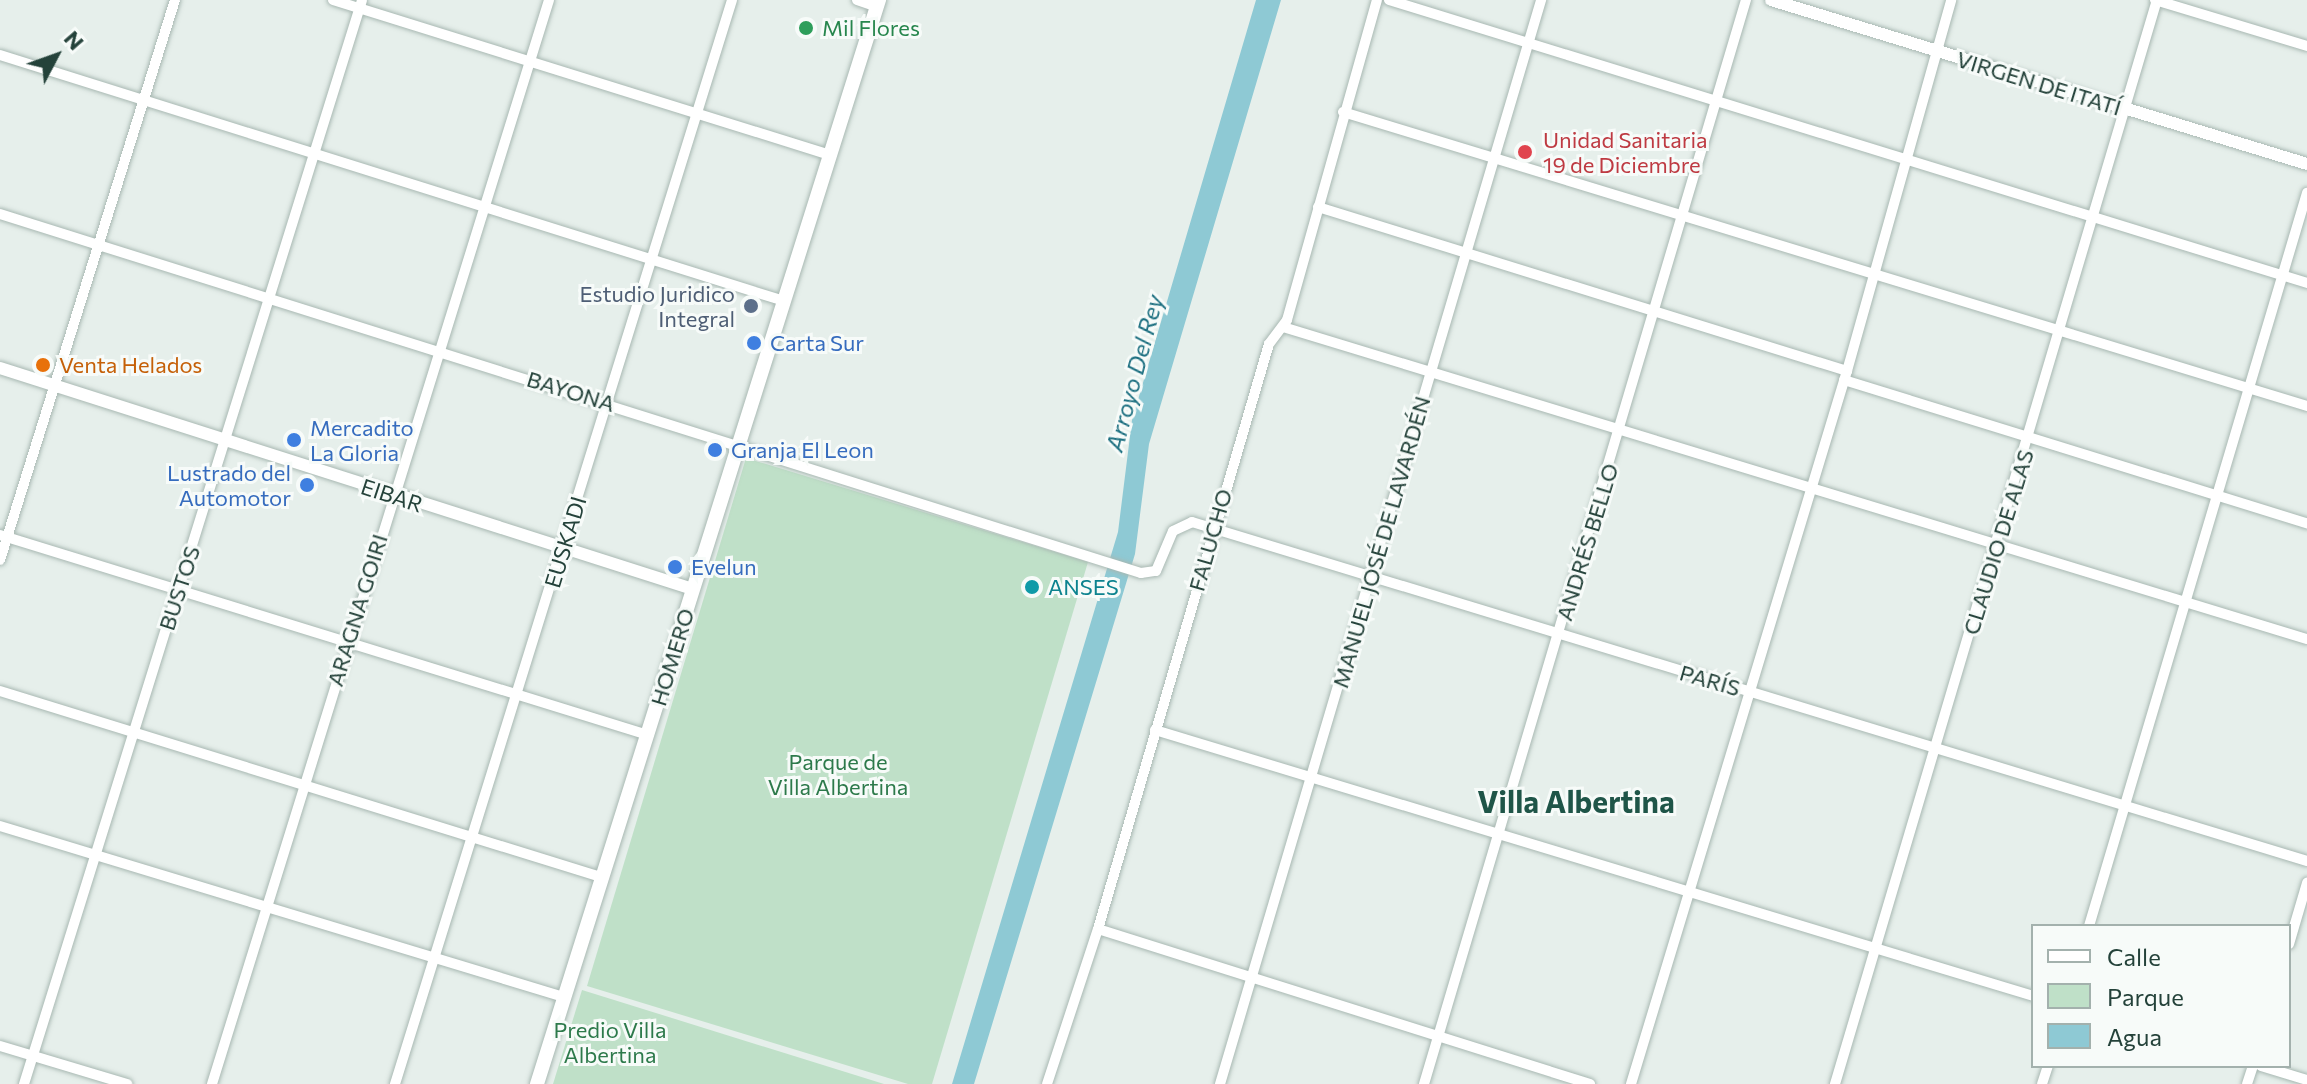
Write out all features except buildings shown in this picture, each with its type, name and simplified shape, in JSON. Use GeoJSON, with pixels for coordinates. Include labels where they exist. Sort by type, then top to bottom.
{"type":"FeatureCollection","features":[{"type":"Feature","properties":{"kind":"main road","name":"HOMERO"},"geometry":{"type":"LineString","coordinates":[[537,1084],[878,3]]}},
{"type":"Feature","properties":{"kind":"street"},"geometry":{"type":"LineString","coordinates":[[0,560],[4,536],[56,387],[175,0]]}},
{"type":"Feature","properties":{"kind":"street"},"geometry":{"type":"LineString","coordinates":[[333,0],[360,4],[830,155]]}},
{"type":"Feature","properties":{"kind":"street","name":"ARAGNA GOIRI"},"geometry":{"type":"LineString","coordinates":[[212,1084],[392,496],[549,0]]}},
{"type":"Feature","properties":{"kind":"street","name":"EUSKADI"},"geometry":{"type":"LineString","coordinates":[[395,1084],[732,0]]}},
{"type":"Feature","properties":{"kind":"street"},"geometry":{"type":"LineString","coordinates":[[857,0],[878,3]]}},
{"type":"Feature","properties":{"kind":"street","name":"FALUCHO"},"geometry":{"type":"LineString","coordinates":[[1047,1084],[1098,929],[1269,344],[1283,327],[1377,0]]}},
{"type":"Feature","properties":{"kind":"street"},"geometry":{"type":"LineString","coordinates":[[1389,0],[2091,220],[2307,283]]}},
{"type":"Feature","properties":{"kind":"street","name":"MANUEL JOSÉ DE LAVARDÉN"},"geometry":{"type":"LineString","coordinates":[[1220,1084],[1541,0]]}},
{"type":"Feature","properties":{"kind":"street","name":"ANDRÉS BELLO"},"geometry":{"type":"LineString","coordinates":[[1424,1084],[1657,311],[1746,0]]}},
{"type":"Feature","properties":{"kind":"street","name":"VIRGEN DE ITATÍ"},"geometry":{"type":"LineString","coordinates":[[1771,0],[2307,164]]}},
{"type":"Feature","properties":{"kind":"street"},"geometry":{"type":"LineString","coordinates":[[1631,1084],[1746,691],[1846,375],[1951,0]]}},
{"type":"Feature","properties":{"kind":"street"},"geometry":{"type":"LineString","coordinates":[[2157,0],[2307,46]]}},
{"type":"Feature","properties":{"kind":"street","name":"CLAUDIO DE ALAS"},"geometry":{"type":"LineString","coordinates":[[1835,1084],[2030,436],[2157,0]]}},
{"type":"Feature","properties":{"kind":"street","name":"BUSTOS"},"geometry":{"type":"LineString","coordinates":[[24,1084],[360,4]]}},
{"type":"Feature","properties":{"kind":"street"},"geometry":{"type":"LineString","coordinates":[[0,55],[784,301]]}},
{"type":"Feature","properties":{"kind":"street"},"geometry":{"type":"LineString","coordinates":[[1343,112],[1684,213],[2307,406]]}},
{"type":"Feature","properties":{"kind":"street"},"geometry":{"type":"LineString","coordinates":[[2090,924],[2307,193]]}},
{"type":"Feature","properties":{"kind":"street"},"geometry":{"type":"LineString","coordinates":[[1318,207],[1657,311],[2030,436],[2307,523]]}},
{"type":"Feature","properties":{"kind":"street","name":"BAYONA"},"geometry":{"type":"LineString","coordinates":[[0,214],[609,402],[1141,573]]}},
{"type":"Feature","properties":{"kind":"street"},"geometry":{"type":"LineString","coordinates":[[1283,327],[1811,491],[2307,639]]}},
{"type":"Feature","properties":{"kind":"street","name":"EIBAR"},"geometry":{"type":"LineString","coordinates":[[0,368],[392,496],[693,589]]}},
{"type":"Feature","properties":{"kind":"street","name":"PARÍS"},"geometry":{"type":"LineString","coordinates":[[1141,573],[1156,571],[1178,525],[1192,522],[1558,636],[2307,861]]}},
{"type":"Feature","properties":{"kind":"street"},"geometry":{"type":"LineString","coordinates":[[4,536],[648,735]]}},
{"type":"Feature","properties":{"kind":"street"},"geometry":{"type":"LineString","coordinates":[[0,691],[601,877]]}},
{"type":"Feature","properties":{"kind":"street"},"geometry":{"type":"LineString","coordinates":[[1155,730],[1686,894],[2031,995]]}},
{"type":"Feature","properties":{"kind":"street"},"geometry":{"type":"LineString","coordinates":[[0,826],[564,997]]}},
{"type":"Feature","properties":{"kind":"street"},"geometry":{"type":"LineString","coordinates":[[2291,937],[2307,883]]}},
{"type":"Feature","properties":{"kind":"street"},"geometry":{"type":"LineString","coordinates":[[1098,929],[1590,1084]]}},
{"type":"Feature","properties":{"kind":"street"},"geometry":{"type":"LineString","coordinates":[[0,1046],[127,1084]]}},
{"type":"Feature","properties":{"kind":"street"},"geometry":{"type":"LineString","coordinates":[[2268,1068],[2307,1080]]}},
{"type":"Feature","properties":{"kind":"green space","name":"Parque de Villa Albertina"},"geometry":{"type":"Polygon","coordinates":[[[746,458],[1088,562],[932,1084],[908,1084],[587,986],[746,458]]]}},
{"type":"Feature","properties":{"kind":"green space","name":"Predio Villa Albertina"},"geometry":{"type":"Polygon","coordinates":[[[582,990],[884,1084],[553,1084],[582,990]]]}},
{"type":"Feature","properties":{"kind":"water"},"geometry":{"type":"Polygon","coordinates":[[[1256,0],[1281,0],[1149,444],[1135,554],[974,1084],[952,1084],[1118,532],[1132,420],[1256,0]]]}},
{"type":"Feature","properties":{"kind":"place","name":"Mil Flores"},"geometry":{"type":"Point","coordinates":[806,28]}},
{"type":"Feature","properties":{"kind":"place","name":"Unidad Sanitaria 19 de Diciembre"},"geometry":{"type":"Point","coordinates":[1525,152]}},
{"type":"Feature","properties":{"kind":"place","name":"Estudio Juridico Integral"},"geometry":{"type":"Point","coordinates":[751,306]}},
{"type":"Feature","properties":{"kind":"place","name":"Carta Sur"},"geometry":{"type":"Point","coordinates":[754,343]}},
{"type":"Feature","properties":{"kind":"place","name":"Venta Helados"},"geometry":{"type":"Point","coordinates":[43,365]}},
{"type":"Feature","properties":{"kind":"place","name":"Mercadito La Gloria"},"geometry":{"type":"Point","coordinates":[294,440]}},
{"type":"Feature","properties":{"kind":"place","name":"Granja El Leon"},"geometry":{"type":"Point","coordinates":[715,450]}},
{"type":"Feature","properties":{"kind":"place","name":"Lustrado del Automotor"},"geometry":{"type":"Point","coordinates":[307,485]}},
{"type":"Feature","properties":{"kind":"place","name":"Evelun"},"geometry":{"type":"Point","coordinates":[675,567]}},
{"type":"Feature","properties":{"kind":"place","name":"ANSES"},"geometry":{"type":"Point","coordinates":[1032,587]}},
{"type":"Feature","properties":{"kind":"district","name":"Villa Albertina"},"geometry":{"type":"Point","coordinates":[1576,801]}},
{"type":"Feature","properties":{"kind":"water label","name":"Arroyo Del Rey"},"geometry":{"type":"Point","coordinates":[1134,373]}}]}
